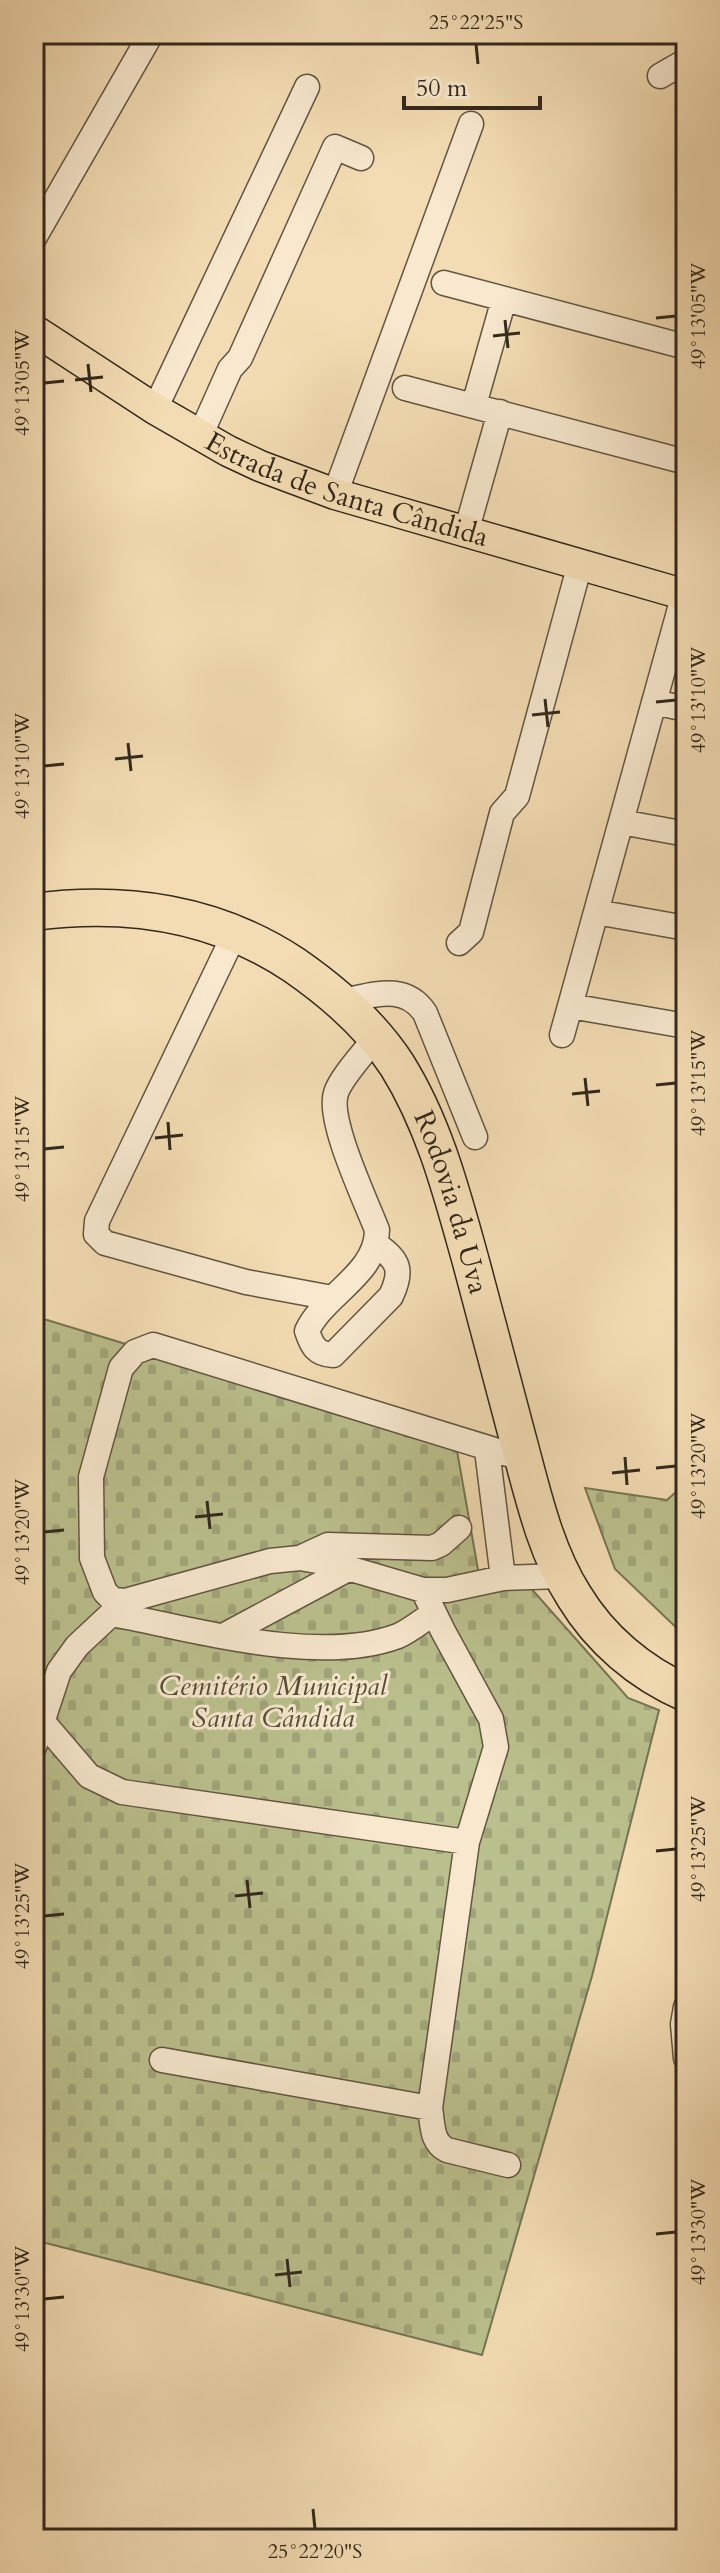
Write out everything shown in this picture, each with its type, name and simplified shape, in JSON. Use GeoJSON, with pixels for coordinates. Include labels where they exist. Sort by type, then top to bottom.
{"type":"FeatureCollection","features":[{"type":"Feature","properties":{"kind":"highway","name":"Rodovia da Uva"},"geometry":{"type":"LineString","coordinates":[[34,912],[128,909],[200,920],[235,933],[279,956],[341,1001],[376,1037],[396,1064],[433,1136],[524,1459],[552,1553],[562,1576],[590,1620],[606,1638],[654,1677],[686,1693]]}},
{"type":"Feature","properties":{"kind":"main road","name":"Estrada de Santa Cândida"},"geometry":{"type":"LineString","coordinates":[[34,330],[155,409],[260,466],[335,494],[685,594]]}},
{"type":"Feature","properties":{"kind":"street"},"geometry":{"type":"LineString","coordinates":[[34,238],[151,34]]}},
{"type":"Feature","properties":{"kind":"street"},"geometry":{"type":"LineString","coordinates":[[660,76],[686,61]]}},
{"type":"Feature","properties":{"kind":"street"},"geometry":{"type":"LineString","coordinates":[[155,409],[307,87]]}},
{"type":"Feature","properties":{"kind":"street"},"geometry":{"type":"LineString","coordinates":[[335,494],[471,124]]}},
{"type":"Feature","properties":{"kind":"street"},"geometry":{"type":"LineString","coordinates":[[200,436],[230,369],[240,358],[335,147],[361,158]]}},
{"type":"Feature","properties":{"kind":"street"},"geometry":{"type":"LineString","coordinates":[[444,283],[686,347]]}},
{"type":"Feature","properties":{"kind":"street"},"geometry":{"type":"LineString","coordinates":[[474,405],[504,299]]}},
{"type":"Feature","properties":{"kind":"street"},"geometry":{"type":"LineString","coordinates":[[405,388],[686,462]]}},
{"type":"Feature","properties":{"kind":"street"},"geometry":{"type":"LineString","coordinates":[[466,532],[500,412]]}},
{"type":"Feature","properties":{"kind":"street"},"geometry":{"type":"LineString","coordinates":[[459,943],[471,932],[502,813],[517,796],[580,564]]}},
{"type":"Feature","properties":{"kind":"street"},"geometry":{"type":"LineString","coordinates":[[562,1035],[685,594]]}},
{"type":"Feature","properties":{"kind":"street"},"geometry":{"type":"LineString","coordinates":[[654,702],[686,709]]}},
{"type":"Feature","properties":{"kind":"street"},"geometry":{"type":"LineString","coordinates":[[621,822],[686,834]]}},
{"type":"Feature","properties":{"kind":"street"},"geometry":{"type":"LineString","coordinates":[[596,912],[686,928]]}},
{"type":"Feature","properties":{"kind":"street"},"geometry":{"type":"LineString","coordinates":[[235,933],[97,1221],[96,1234],[105,1243],[246,1282],[332,1298]]}},
{"type":"Feature","properties":{"kind":"street"},"geometry":{"type":"LineString","coordinates":[[341,1001],[396,994],[407,995],[417,1001],[425,1013],[475,1137]]}},
{"type":"Feature","properties":{"kind":"street"},"geometry":{"type":"LineString","coordinates":[[570,1006],[686,1026]]}},
{"type":"Feature","properties":{"kind":"street"},"geometry":{"type":"LineString","coordinates":[[376,1037],[337,1089],[333,1104],[337,1126],[377,1230],[377,1245],[368,1262],[313,1317],[307,1331],[313,1347],[324,1355],[333,1355],[391,1296],[398,1267],[394,1257],[377,1245]]}},
{"type":"Feature","properties":{"kind":"street"},"geometry":{"type":"LineString","coordinates":[[434,1613],[399,1635],[367,1644],[278,1645],[225,1635],[118,1607],[105,1592],[92,1558],[91,1477],[121,1368],[135,1352],[153,1345],[524,1459]]}},
{"type":"Feature","properties":{"kind":"street"},"geometry":{"type":"LineString","coordinates":[[487,1450],[503,1578]]}},
{"type":"Feature","properties":{"kind":"street"},"geometry":{"type":"LineString","coordinates":[[300,1558],[328,1545],[432,1548],[459,1528]]}},
{"type":"Feature","properties":{"kind":"street"},"geometry":{"type":"LineString","coordinates":[[34,1747],[59,1671],[77,1646],[118,1607],[270,1561],[300,1558],[350,1568],[423,1590],[447,1590],[503,1578],[562,1576]]}},
{"type":"Feature","properties":{"kind":"street"},"geometry":{"type":"LineString","coordinates":[[225,1635],[350,1568]]}},
{"type":"Feature","properties":{"kind":"street"},"geometry":{"type":"LineString","coordinates":[[423,1590],[491,1719],[496,1747],[467,1842],[430,2108],[435,2140],[439,2146],[508,2165]]}},
{"type":"Feature","properties":{"kind":"street"},"geometry":{"type":"LineString","coordinates":[[42,1721],[89,1776],[122,1792],[467,1842]]}},
{"type":"Feature","properties":{"kind":"street"},"geometry":{"type":"LineString","coordinates":[[686,2007],[683,2024],[686,2058]]}},
{"type":"Feature","properties":{"kind":"street"},"geometry":{"type":"LineString","coordinates":[[162,2060],[430,2108]]}},
{"type":"Feature","properties":{"kind":"green space","name":"Cemitério Municipal Santa Cândida"},"geometry":{"type":"Polygon","coordinates":[[[34,1316],[456,1445],[480,1581],[529,1586],[628,1698],[659,1710],[592,1976],[482,2355],[34,2240],[34,1316]]]}},
{"type":"Feature","properties":{"kind":"green space"},"geometry":{"type":"Polygon","coordinates":[[[686,1483],[686,1637],[615,1569],[585,1488],[667,1500],[686,1483]]]}}]}
